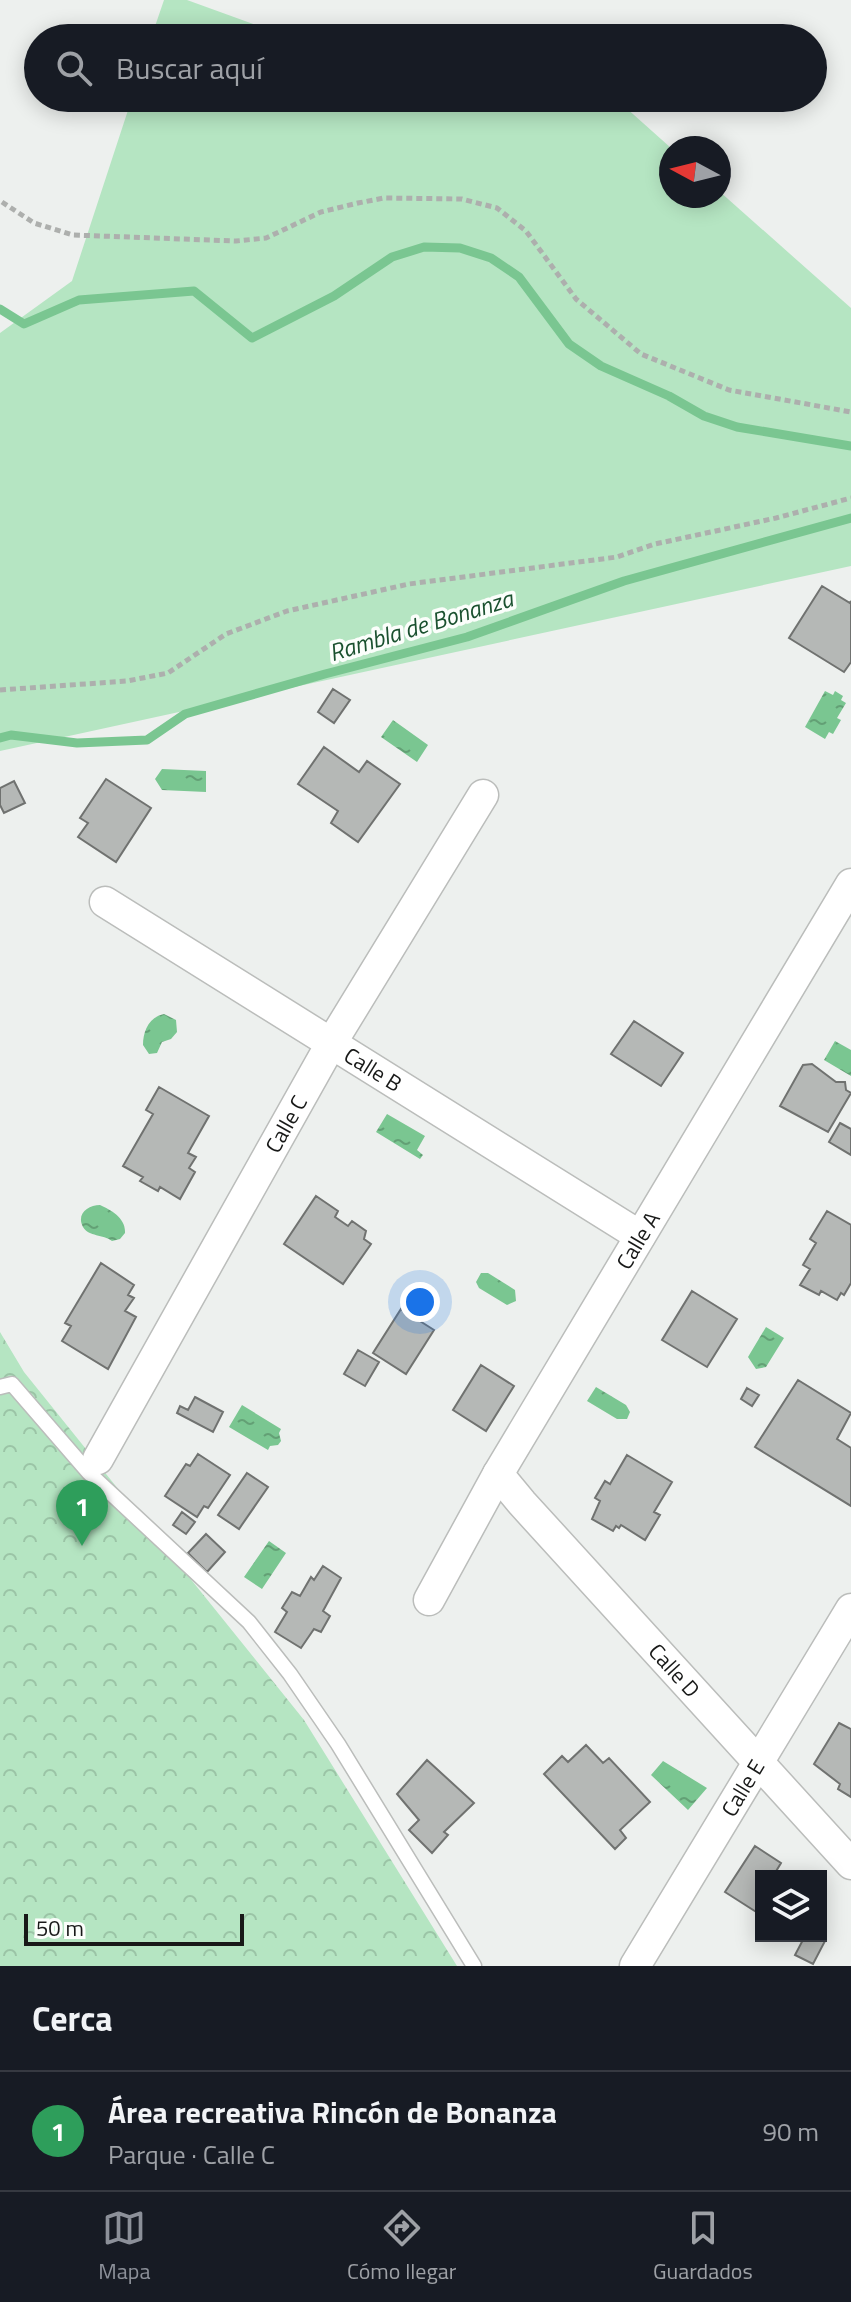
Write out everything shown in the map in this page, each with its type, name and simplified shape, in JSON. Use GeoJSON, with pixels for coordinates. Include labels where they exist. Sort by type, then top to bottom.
{"type":"FeatureCollection","features":[{"type":"Feature","properties":{"kind":"street","name":"Calle C"},"geometry":{"type":"LineString","coordinates":[[93,1466],[332,1042],[483,795]]}},
{"type":"Feature","properties":{"kind":"street","name":"Calle A"},"geometry":{"type":"LineString","coordinates":[[429,1600],[498,1474],[851,884]]}},
{"type":"Feature","properties":{"kind":"street","name":"Calle B"},"geometry":{"type":"LineString","coordinates":[[105,902],[640,1236]]}},
{"type":"Feature","properties":{"kind":"street","name":"Calle D"},"geometry":{"type":"LineString","coordinates":[[498,1474],[851,1864]]}},
{"type":"Feature","properties":{"kind":"street","name":"Calle E"},"geometry":{"type":"LineString","coordinates":[[635,1966],[851,1609]]}},
{"type":"Feature","properties":{"kind":"lane"},"geometry":{"type":"LineString","coordinates":[[0,1387],[12,1384],[249,1622],[290,1674],[338,1744],[474,1966]]}},
{"type":"Feature","properties":{"kind":"path"},"geometry":{"type":"LineString","coordinates":[[2,202],[34,223],[73,235],[236,241],[266,238],[321,212],[384,198],[462,199],[497,208],[526,231],[576,299],[641,354],[729,390],[851,412]]}},
{"type":"Feature","properties":{"kind":"path"},"geometry":{"type":"LineString","coordinates":[[0,690],[127,681],[168,673],[226,634],[287,611],[409,584],[617,557],[655,544],[851,498]]}},
{"type":"Feature","properties":{"kind":"green space"},"geometry":{"type":"Polygon","coordinates":[[[164,0],[187,0],[253,24],[156,24],[164,0]]]}},
{"type":"Feature","properties":{"kind":"green space"},"geometry":{"type":"Polygon","coordinates":[[[127,112],[631,112],[659,137],[659,208],[731,208],[731,202],[851,308],[851,566],[0,751],[0,333],[72,281],[127,112]]]}},
{"type":"Feature","properties":{"kind":"green space"},"geometry":{"type":"Polygon","coordinates":[[[0,1332],[24,1372],[304,1720],[457,1966],[0,1966],[0,1332]]]}},
{"type":"Feature","properties":{"kind":"water"},"geometry":{"type":"Polygon","coordinates":[[[825,691],[833,695],[835,691],[843,696],[841,700],[846,703],[837,718],[841,720],[833,734],[829,732],[825,739],[805,727],[825,691]]]}},
{"type":"Feature","properties":{"kind":"water"},"geometry":{"type":"Polygon","coordinates":[[[393,720],[428,745],[417,762],[381,737],[393,720]]]}},
{"type":"Feature","properties":{"kind":"water"},"geometry":{"type":"Polygon","coordinates":[[[162,769],[206,771],[206,792],[162,790],[155,779],[162,769]]]}},
{"type":"Feature","properties":{"kind":"water"},"geometry":{"type":"Polygon","coordinates":[[[164,1014],[176,1020],[177,1032],[171,1039],[162,1042],[157,1053],[149,1054],[143,1045],[144,1035],[151,1021],[164,1014]]]}},
{"type":"Feature","properties":{"kind":"water"},"geometry":{"type":"Polygon","coordinates":[[[835,1041],[851,1050],[851,1076],[824,1060],[835,1041]]]}},
{"type":"Feature","properties":{"kind":"water"},"geometry":{"type":"Polygon","coordinates":[[[387,1114],[425,1136],[417,1150],[423,1155],[420,1159],[376,1132],[387,1114]]]}},
{"type":"Feature","properties":{"kind":"water"},"geometry":{"type":"Polygon","coordinates":[[[100,1205],[113,1212],[123,1223],[125,1233],[120,1239],[112,1241],[83,1227],[81,1218],[84,1211],[100,1205]]]}},
{"type":"Feature","properties":{"kind":"water"},"geometry":{"type":"Polygon","coordinates":[[[481,1273],[488,1273],[515,1290],[516,1301],[507,1305],[479,1288],[476,1282],[481,1273]]]}},
{"type":"Feature","properties":{"kind":"water"},"geometry":{"type":"Polygon","coordinates":[[[766,1327],[784,1338],[766,1367],[756,1369],[748,1357],[766,1327]]]}},
{"type":"Feature","properties":{"kind":"water"},"geometry":{"type":"Polygon","coordinates":[[[596,1387],[626,1405],[630,1412],[627,1419],[617,1419],[587,1401],[596,1387]]]}},
{"type":"Feature","properties":{"kind":"water"},"geometry":{"type":"Polygon","coordinates":[[[242,1405],[281,1429],[278,1445],[270,1446],[268,1450],[229,1427],[242,1405]]]}},
{"type":"Feature","properties":{"kind":"water"},"geometry":{"type":"Polygon","coordinates":[[[269,1541],[286,1553],[262,1589],[244,1577],[269,1541]]]}},
{"type":"Feature","properties":{"kind":"water"},"geometry":{"type":"Polygon","coordinates":[[[663,1761],[707,1788],[688,1810],[651,1775],[663,1761]]]}},
{"type":"Feature","properties":{"kind":"building"},"geometry":{"type":"Polygon","coordinates":[[[822,586],[851,601],[851,662],[844,672],[789,638],[822,586]]]}},
{"type":"Feature","properties":{"kind":"building"},"geometry":{"type":"Polygon","coordinates":[[[333,689],[350,700],[334,723],[318,712],[333,689]]]}},
{"type":"Feature","properties":{"kind":"building"},"geometry":{"type":"Polygon","coordinates":[[[324,747],[359,772],[367,761],[400,784],[358,842],[331,823],[338,811],[298,784],[324,747]]]}},
{"type":"Feature","properties":{"kind":"building"},"geometry":{"type":"Polygon","coordinates":[[[106,779],[151,808],[116,862],[78,837],[88,823],[80,818],[106,779]]]}},
{"type":"Feature","properties":{"kind":"building"},"geometry":{"type":"Polygon","coordinates":[[[14,781],[25,803],[4,813],[0,805],[0,788],[14,781]]]}},
{"type":"Feature","properties":{"kind":"building"},"geometry":{"type":"Polygon","coordinates":[[[634,1021],[683,1053],[661,1086],[611,1054],[634,1021]]]}},
{"type":"Feature","properties":{"kind":"building"},"geometry":{"type":"Polygon","coordinates":[[[812,1064],[836,1082],[845,1082],[846,1090],[851,1093],[828,1132],[780,1106],[803,1065],[812,1064]]]}},
{"type":"Feature","properties":{"kind":"building"},"geometry":{"type":"Polygon","coordinates":[[[159,1087],[209,1116],[188,1153],[196,1157],[189,1168],[195,1172],[180,1199],[160,1187],[158,1191],[140,1181],[143,1177],[123,1166],[153,1114],[146,1110],[159,1087]]]}},
{"type":"Feature","properties":{"kind":"building"},"geometry":{"type":"Polygon","coordinates":[[[840,1123],[851,1129],[851,1155],[829,1142],[840,1123]]]}},
{"type":"Feature","properties":{"kind":"building"},"geometry":{"type":"Polygon","coordinates":[[[316,1196],[338,1211],[335,1217],[348,1226],[352,1221],[366,1231],[364,1239],[371,1244],[343,1284],[284,1244],[316,1196]]]}},
{"type":"Feature","properties":{"kind":"building"},"geometry":{"type":"Polygon","coordinates":[[[827,1211],[851,1225],[851,1283],[837,1300],[800,1285],[810,1269],[803,1265],[816,1243],[810,1239],[827,1211]]]}},
{"type":"Feature","properties":{"kind":"building"},"geometry":{"type":"Polygon","coordinates":[[[101,1263],[134,1285],[128,1295],[134,1298],[125,1311],[136,1317],[108,1369],[62,1341],[71,1326],[65,1323],[101,1263]]]}},
{"type":"Feature","properties":{"kind":"building"},"geometry":{"type":"Polygon","coordinates":[[[692,1291],[737,1319],[707,1367],[662,1340],[692,1291]]]}},
{"type":"Feature","properties":{"kind":"building"},"geometry":{"type":"Polygon","coordinates":[[[401,1309],[434,1330],[406,1374],[373,1353],[401,1309]]]}},
{"type":"Feature","properties":{"kind":"building"},"geometry":{"type":"Polygon","coordinates":[[[358,1350],[379,1362],[365,1386],[344,1374],[358,1350]]]}},
{"type":"Feature","properties":{"kind":"building"},"geometry":{"type":"Polygon","coordinates":[[[481,1365],[514,1386],[486,1431],[453,1410],[481,1365]]]}},
{"type":"Feature","properties":{"kind":"building"},"geometry":{"type":"Polygon","coordinates":[[[798,1380],[851,1413],[837,1439],[851,1448],[851,1506],[755,1447],[798,1380]]]}},
{"type":"Feature","properties":{"kind":"building"},"geometry":{"type":"Polygon","coordinates":[[[747,1388],[759,1395],[752,1406],[741,1399],[747,1388]]]}},
{"type":"Feature","properties":{"kind":"building"},"geometry":{"type":"Polygon","coordinates":[[[195,1397],[223,1412],[213,1432],[177,1413],[180,1406],[188,1410],[195,1397]]]}},
{"type":"Feature","properties":{"kind":"building"},"geometry":{"type":"Polygon","coordinates":[[[198,1454],[230,1475],[208,1508],[204,1506],[197,1517],[165,1496],[186,1464],[190,1466],[198,1454]]]}},
{"type":"Feature","properties":{"kind":"building"},"geometry":{"type":"Polygon","coordinates":[[[627,1455],[672,1482],[654,1512],[660,1515],[645,1540],[621,1525],[613,1531],[592,1519],[600,1501],[595,1498],[605,1481],[610,1484],[627,1455]]]}},
{"type":"Feature","properties":{"kind":"building"},"geometry":{"type":"Polygon","coordinates":[[[247,1473],[268,1487],[239,1529],[218,1515],[247,1473]]]}},
{"type":"Feature","properties":{"kind":"building"},"geometry":{"type":"Polygon","coordinates":[[[182,1512],[195,1522],[186,1534],[173,1525],[182,1512]]]}},
{"type":"Feature","properties":{"kind":"building"},"geometry":{"type":"Polygon","coordinates":[[[206,1534],[225,1552],[207,1572],[188,1553],[206,1534]]]}},
{"type":"Feature","properties":{"kind":"building"},"geometry":{"type":"Polygon","coordinates":[[[323,1566],[341,1578],[323,1611],[330,1616],[321,1632],[314,1629],[301,1648],[275,1632],[287,1612],[282,1608],[292,1592],[300,1596],[311,1577],[314,1580],[323,1566]]]}},
{"type":"Feature","properties":{"kind":"building"},"geometry":{"type":"Polygon","coordinates":[[[839,1723],[851,1729],[851,1797],[838,1789],[840,1784],[814,1764],[839,1723]]]}},
{"type":"Feature","properties":{"kind":"building"},"geometry":{"type":"Polygon","coordinates":[[[586,1745],[603,1763],[609,1758],[650,1802],[620,1830],[626,1838],[615,1849],[544,1774],[562,1756],[568,1762],[586,1745]]]}},
{"type":"Feature","properties":{"kind":"building"},"geometry":{"type":"Polygon","coordinates":[[[427,1760],[474,1803],[444,1832],[448,1835],[432,1853],[409,1830],[419,1820],[397,1794],[427,1760]]]}},
{"type":"Feature","properties":{"kind":"building"},"geometry":{"type":"Polygon","coordinates":[[[755,1846],[781,1863],[777,1870],[755,1870],[755,1911],[725,1892],[755,1846]]]}},
{"type":"Feature","properties":{"kind":"building"},"geometry":{"type":"Polygon","coordinates":[[[802,1942],[824,1942],[813,1964],[795,1955],[802,1942]]]}},
{"type":"Feature","properties":{"kind":"waterway"},"geometry":{"type":"LineString","coordinates":[[0,309],[24,324],[79,300],[194,291],[252,338],[334,296],[392,257],[424,247],[460,248],[491,258],[519,277],[569,344],[601,366],[669,396],[704,416],[737,427],[851,446]]}},
{"type":"Feature","properties":{"kind":"waterway","name":"Rambla de Bonanza"},"geometry":{"type":"LineString","coordinates":[[0,738],[11,735],[77,743],[147,740],[185,714],[467,637],[624,581],[851,518]]}},
{"type":"Feature","properties":{"kind":"place","name":"Área recreativa Rincón de Bonanza"},"geometry":{"type":"Point","coordinates":[82,1546]}}]}
